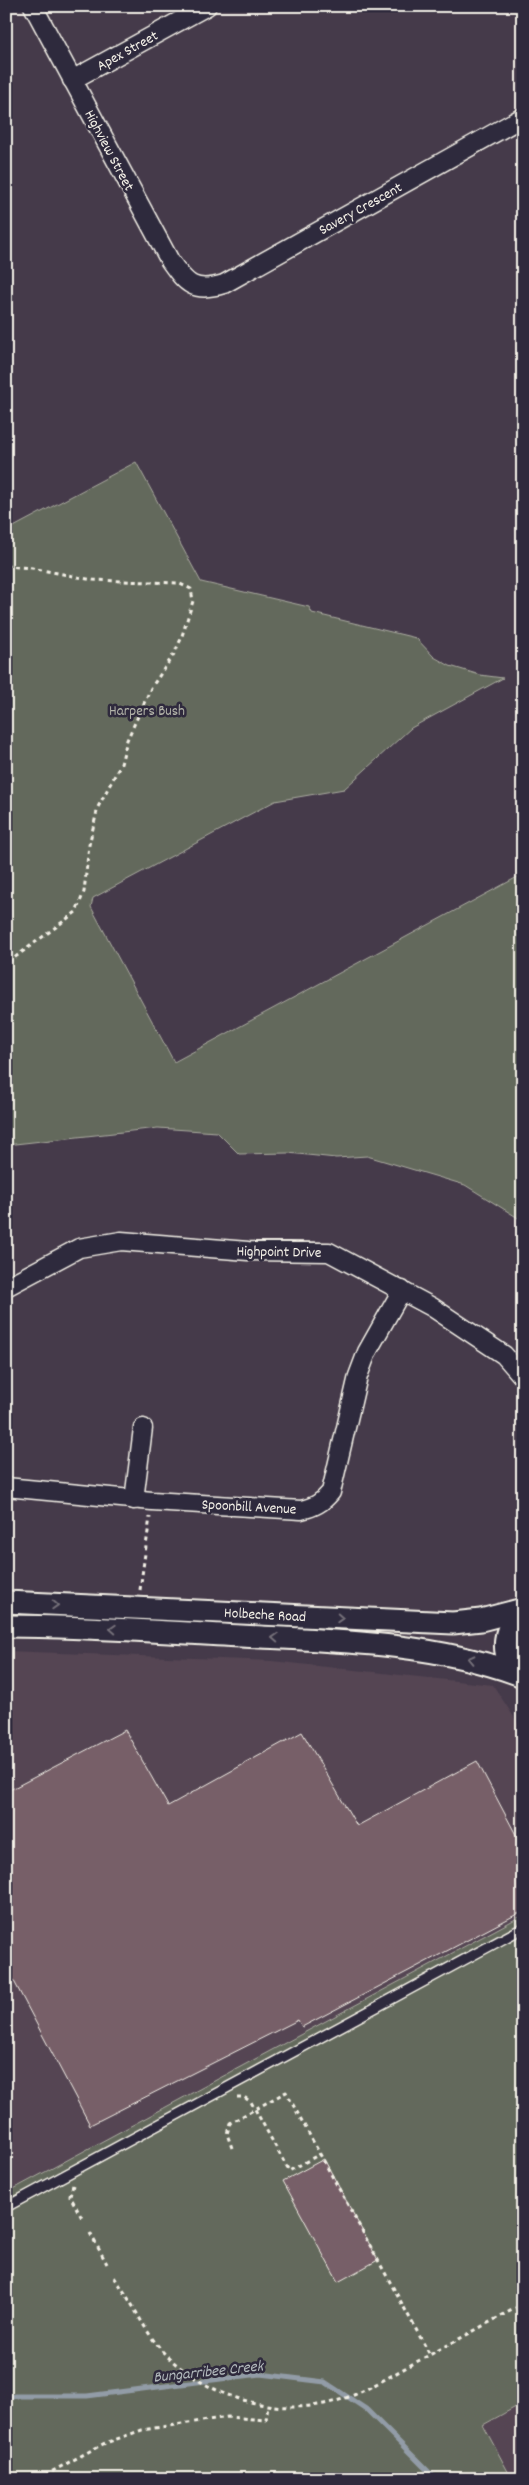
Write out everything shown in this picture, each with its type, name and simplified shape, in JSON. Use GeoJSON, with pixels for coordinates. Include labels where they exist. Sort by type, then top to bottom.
{"type":"FeatureCollection","features":[{"type":"Feature","properties":{"kind":"street","name":"Highview Street"},"geometry":{"type":"LineString","coordinates":[[33,6],[170,261],[182,278],[194,288]]}},
{"type":"Feature","properties":{"kind":"street","name":"Apex Street"},"geometry":{"type":"LineString","coordinates":[[72,80],[208,6]]}},
{"type":"Feature","properties":{"kind":"street","name":"Savery Crescent"},"geometry":{"type":"LineString","coordinates":[[194,288],[206,290],[224,284],[523,117]]}},
{"type":"Feature","properties":{"kind":"street","name":"Highpoint Drive"},"geometry":{"type":"LineString","coordinates":[[6,1287],[79,1248],[122,1241],[248,1251],[329,1252],[432,1306],[504,1355],[523,1377]]}},
{"type":"Feature","properties":{"kind":"street","name":"Spoonbill Avenue"},"geometry":{"type":"LineString","coordinates":[[6,1487],[152,1502],[301,1510],[313,1507],[323,1501],[331,1492],[358,1376],[367,1352],[402,1290]]}},
{"type":"Feature","properties":{"kind":"street"},"geometry":{"type":"LineString","coordinates":[[134,1500],[143,1428]]}},
{"type":"Feature","properties":{"kind":"street","name":"Holbeche Road"},"geometry":{"type":"LineString","coordinates":[[6,1602],[453,1623],[481,1620],[523,1610]]}},
{"type":"Feature","properties":{"kind":"street"},"geometry":{"type":"LineString","coordinates":[[520,1676],[509,1664],[505,1651],[505,1638],[509,1625],[523,1610]]}},
{"type":"Feature","properties":{"kind":"street","name":"Holbeche Road"},"geometry":{"type":"LineString","coordinates":[[6,1626],[55,1626],[314,1640],[415,1648],[482,1661],[520,1676]]}},
{"type":"Feature","properties":{"kind":"lane"},"geometry":{"type":"LineString","coordinates":[[6,2207],[523,1928]]}},
{"type":"Feature","properties":{"kind":"path"},"geometry":{"type":"LineString","coordinates":[[6,566],[32,568],[93,580],[178,583],[191,589],[193,596],[186,625],[174,654],[151,688],[124,748],[121,764],[98,807],[89,845],[81,902],[76,912],[6,964]]}},
{"type":"Feature","properties":{"kind":"path"},"geometry":{"type":"LineString","coordinates":[[139,1593],[152,1502]]}},
{"type":"Feature","properties":{"kind":"path"},"geometry":{"type":"LineString","coordinates":[[232,2148],[228,2126],[286,2092],[430,2355]]}},
{"type":"Feature","properties":{"kind":"path"},"geometry":{"type":"LineString","coordinates":[[234,2098],[244,2097],[251,2102],[289,2171],[320,2154]]}},
{"type":"Feature","properties":{"kind":"path"},"geometry":{"type":"LineString","coordinates":[[75,2183],[71,2187],[70,2196],[82,2220]]}},
{"type":"Feature","properties":{"kind":"path"},"geometry":{"type":"LineString","coordinates":[[90,2233],[107,2264]]}},
{"type":"Feature","properties":{"kind":"path"},"geometry":{"type":"LineString","coordinates":[[114,2277],[137,2316],[165,2353],[204,2384],[234,2398],[268,2405],[314,2405],[356,2394],[523,2304]]}},
{"type":"Feature","properties":{"kind":"path"},"geometry":{"type":"LineString","coordinates":[[38,2479],[103,2444],[142,2430],[228,2417],[266,2420],[268,2405]]}},
{"type":"Feature","properties":{"kind":"shaded area"},"geometry":{"type":"Polygon","coordinates":[[[6,1651],[272,1661],[493,1685],[523,1731],[523,1915],[6,2193],[6,1651]]]}},
{"type":"Feature","properties":{"kind":"shaded area"},"geometry":{"type":"Polygon","coordinates":[[[523,2403],[523,2479],[512,2479],[482,2425],[523,2403]]]}},
{"type":"Feature","properties":{"kind":"green space","name":"Harpers Bush"},"geometry":{"type":"Polygon","coordinates":[[[136,462],[201,582],[309,607],[312,613],[416,638],[434,657],[450,666],[480,675],[503,678],[411,728],[344,789],[275,801],[93,898],[91,907],[174,1062],[523,874],[523,1221],[465,1185],[367,1156],[336,1158],[288,1153],[239,1154],[217,1132],[158,1128],[6,1145],[6,531],[136,462]]]}},
{"type":"Feature","properties":{"kind":"green space"},"geometry":{"type":"Polygon","coordinates":[[[523,1915],[523,2403],[483,2425],[512,2479],[6,2479],[6,2193],[523,1915]]]}},
{"type":"Feature","properties":{"kind":"building"},"geometry":{"type":"Polygon","coordinates":[[[125,1730],[168,1806],[302,1732],[357,1826],[477,1761],[523,1848],[523,1911],[302,2027],[298,2020],[90,2125],[6,1966],[6,1792],[125,1730]]]}},
{"type":"Feature","properties":{"kind":"building"},"geometry":{"type":"Polygon","coordinates":[[[324,2159],[378,2260],[338,2282],[283,2181],[324,2159]]]}},
{"type":"Feature","properties":{"kind":"waterway","name":"Bungarribee Creek"},"geometry":{"type":"LineString","coordinates":[[6,2398],[16,2396],[87,2396],[260,2374],[325,2382],[366,2409],[436,2479]]}}]}
